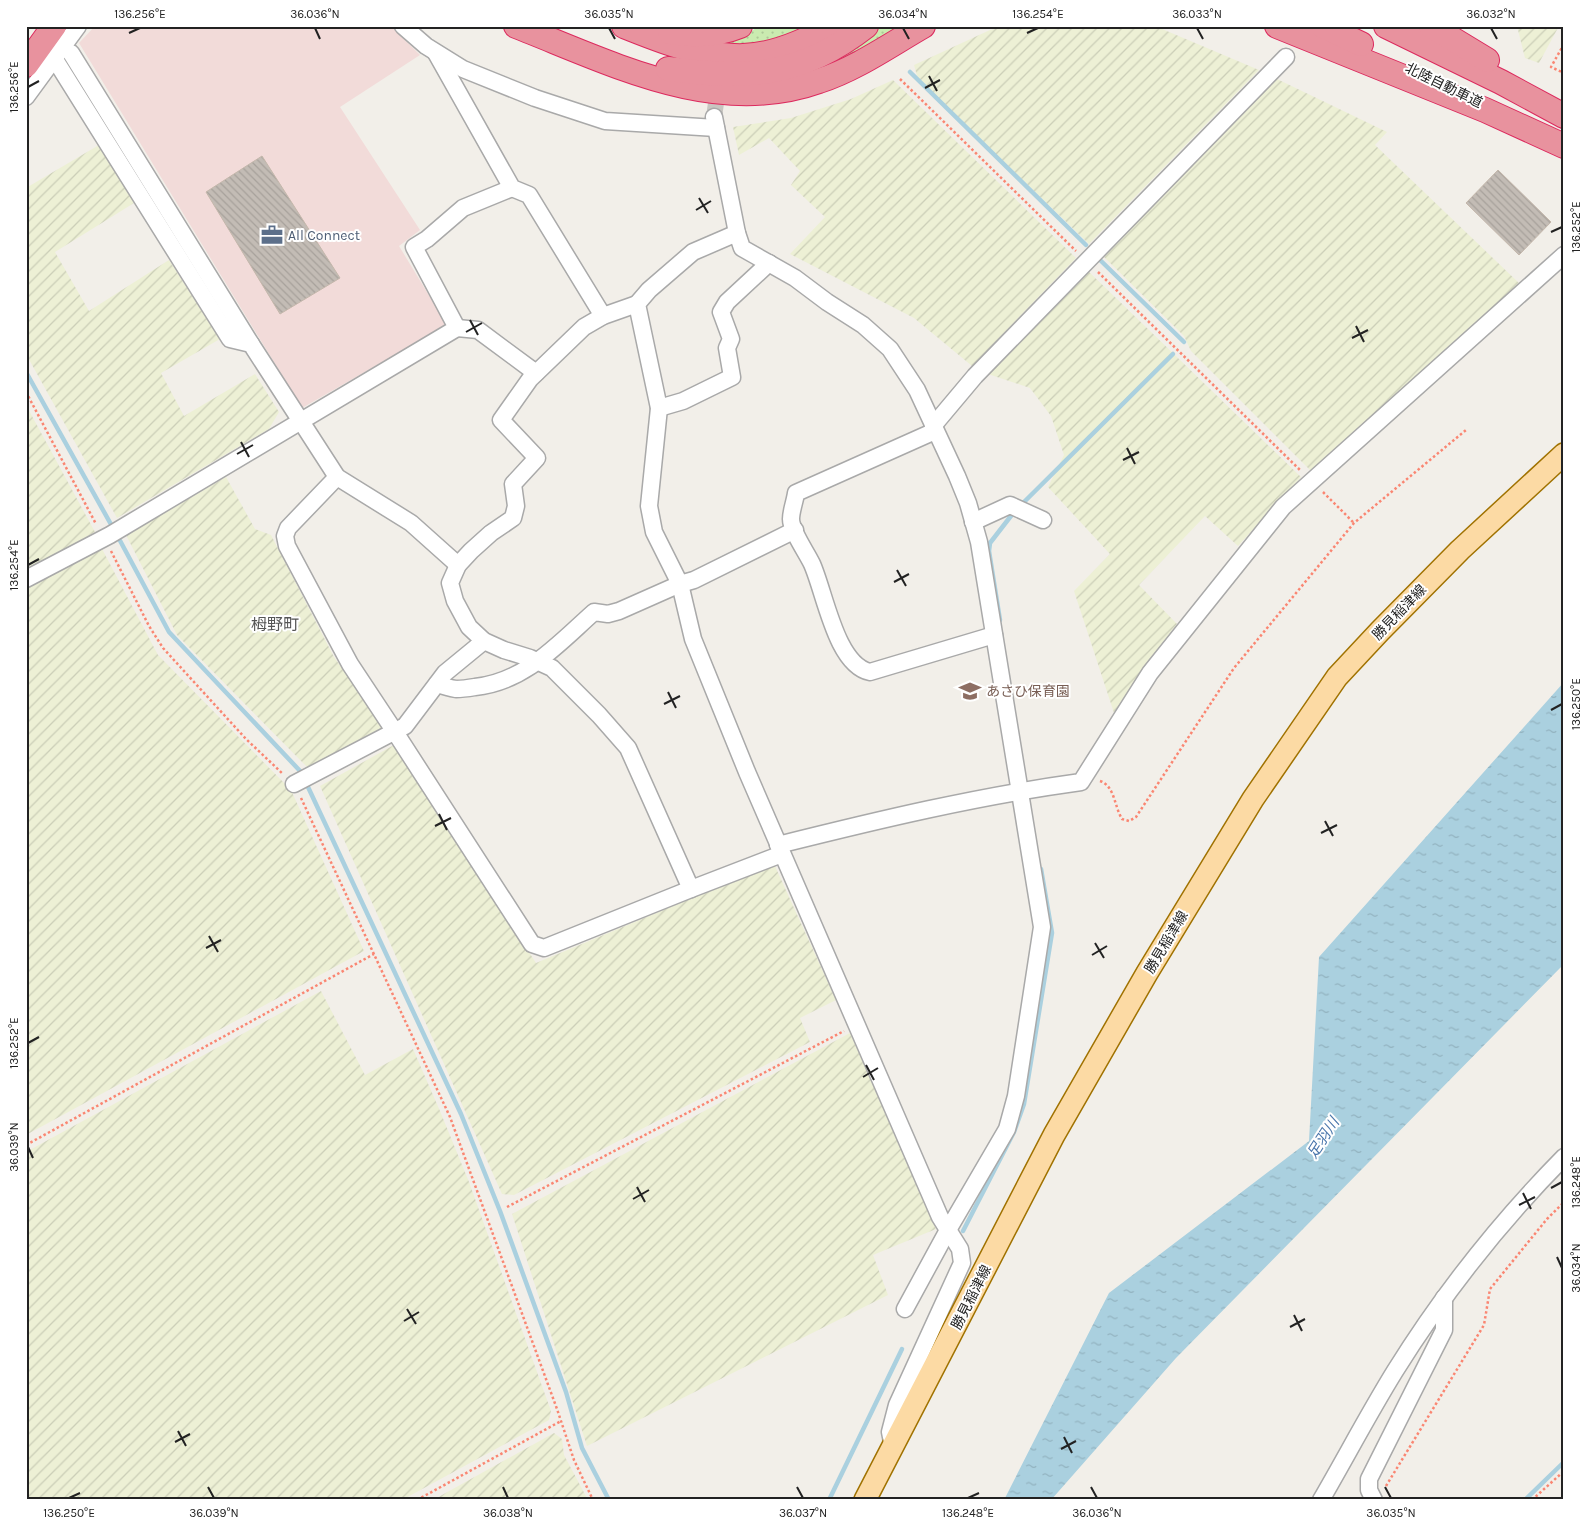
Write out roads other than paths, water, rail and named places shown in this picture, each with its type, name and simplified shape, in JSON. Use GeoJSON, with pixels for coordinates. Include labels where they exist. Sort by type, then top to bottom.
{"type":"FeatureCollection","features":[{"type":"Feature","properties":{"kind":"highway"},"geometry":{"type":"LineString","coordinates":[[26,48],[39,26]]}},
{"type":"Feature","properties":{"kind":"highway"},"geometry":{"type":"LineString","coordinates":[[26,65],[54,26]]}},
{"type":"Feature","properties":{"kind":"highway"},"geometry":{"type":"LineString","coordinates":[[516,26],[580,52],[661,81],[731,93],[764,93],[792,89],[820,81],[851,67],[923,26]]}},
{"type":"Feature","properties":{"kind":"highway"},"geometry":{"type":"LineString","coordinates":[[624,26],[684,47],[711,54],[736,57],[764,53],[789,46],[832,26]]}},
{"type":"Feature","properties":{"kind":"highway"},"geometry":{"type":"LineString","coordinates":[[642,26],[676,33],[702,35],[731,30],[740,26]]}},
{"type":"Feature","properties":{"kind":"highway"},"geometry":{"type":"LineString","coordinates":[[580,52],[643,66],[753,74],[781,70],[807,61],[831,50],[866,26]]}},
{"type":"Feature","properties":{"kind":"highway"},"geometry":{"type":"LineString","coordinates":[[1277,26],[1486,108],[1564,146]]}},
{"type":"Feature","properties":{"kind":"highway","name":"北陸自動車道"},"geometry":{"type":"LineString","coordinates":[[1323,26],[1486,108]]}},
{"type":"Feature","properties":{"kind":"highway","name":"北陸自動車道"},"geometry":{"type":"LineString","coordinates":[[1386,26],[1504,77],[1564,116]]}},
{"type":"Feature","properties":{"kind":"highway"},"geometry":{"type":"LineString","coordinates":[[1431,26],[1504,77],[1564,103]]}},
{"type":"Feature","properties":{"kind":"main road","name":"勝見稲津線"},"geometry":{"type":"LineString","coordinates":[[866,1500],[1054,1135],[1200,884],[1275,766],[1337,677],[1460,550],[1564,454]]}},
{"type":"Feature","properties":{"kind":"street"},"geometry":{"type":"LineString","coordinates":[[26,97],[78,26]]}},
{"type":"Feature","properties":{"kind":"street"},"geometry":{"type":"LineString","coordinates":[[403,26],[426,46],[463,69],[535,98],[605,121],[715,122],[737,233],[742,248],[795,278],[827,302],[863,325],[890,349],[917,390],[957,476],[979,542],[994,635],[1024,789],[1042,927],[1016,1096],[1007,1129],[905,1308]]}},
{"type":"Feature","properties":{"kind":"street"},"geometry":{"type":"LineString","coordinates":[[435,52],[512,188],[529,194],[603,316]]}},
{"type":"Feature","properties":{"kind":"street"},"geometry":{"type":"LineString","coordinates":[[71,53],[251,344],[337,477],[411,523],[458,565]]}},
{"type":"Feature","properties":{"kind":"street"},"geometry":{"type":"LineString","coordinates":[[994,635],[870,672],[862,671],[853,662],[841,643],[825,608],[813,566],[791,520],[796,493],[934,428],[975,376],[1286,57]]}},
{"type":"Feature","properties":{"kind":"street"},"geometry":{"type":"LineString","coordinates":[[54,58],[230,339],[251,344]]}},
{"type":"Feature","properties":{"kind":"street"},"geometry":{"type":"LineString","coordinates":[[457,328],[414,247],[427,239],[464,208],[512,188]]}},
{"type":"Feature","properties":{"kind":"street"},"geometry":{"type":"LineString","coordinates":[[691,889],[628,748],[599,715],[552,668],[484,641],[469,627],[455,601],[450,583],[458,565],[471,551],[491,533],[513,518],[516,506],[513,484],[537,458],[501,420],[530,379],[584,327],[603,316],[638,304],[648,290],[693,252],[737,233]]}},
{"type":"Feature","properties":{"kind":"street"},"geometry":{"type":"LineString","coordinates":[[337,477],[288,528],[285,536],[287,546],[350,664],[532,944],[544,948],[691,889],[780,850],[901,814],[1024,789],[1081,782],[1150,674],[1283,507],[1564,256]]}},
{"type":"Feature","properties":{"kind":"street"},"geometry":{"type":"LineString","coordinates":[[659,408],[683,401],[732,377],[728,348],[731,339],[721,312],[727,302],[769,264]]}},
{"type":"Feature","properties":{"kind":"street"},"geometry":{"type":"LineString","coordinates":[[638,304],[659,408],[649,506],[654,532],[680,584],[693,639],[746,772],[940,1217],[960,1249],[962,1263],[896,1405],[890,1432],[893,1448]]}},
{"type":"Feature","properties":{"kind":"street"},"geometry":{"type":"LineString","coordinates":[[26,580],[111,534],[457,328],[478,330],[536,373]]}},
{"type":"Feature","properties":{"kind":"street"},"geometry":{"type":"LineString","coordinates":[[973,522],[1010,505],[1043,520]]}},
{"type":"Feature","properties":{"kind":"street"},"geometry":{"type":"LineString","coordinates":[[437,684],[456,689],[504,681],[522,673],[539,662],[594,612],[608,614],[619,611],[680,584],[694,580],[795,530]]}},
{"type":"Feature","properties":{"kind":"street"},"geometry":{"type":"LineString","coordinates":[[301,780],[405,726],[445,674],[484,641]]}},
{"type":"Feature","properties":{"kind":"street"},"geometry":{"type":"LineString","coordinates":[[1321,1500],[1395,1372],[1444,1298],[1494,1234],[1564,1157]]}},
{"type":"Feature","properties":{"kind":"street"},"geometry":{"type":"LineString","coordinates":[[1378,1496],[1369,1490],[1369,1479],[1444,1330],[1444,1298]]}},
{"type":"Feature","properties":{"kind":"water","name":"足羽川"},"geometry":{"type":"Polygon","coordinates":[[[1564,682],[1564,964],[1176,1358],[1051,1500],[1004,1500],[1109,1293],[1309,1141],[1319,957],[1564,682]]]}},
{"type":"Feature","properties":{"kind":"waterway"},"geometry":{"type":"LineString","coordinates":[[910,72],[1086,245]]}},
{"type":"Feature","properties":{"kind":"waterway"},"geometry":{"type":"LineString","coordinates":[[1098,258],[1184,342]]}},
{"type":"Feature","properties":{"kind":"waterway"},"geometry":{"type":"LineString","coordinates":[[1020,506],[1173,354]]}},
{"type":"Feature","properties":{"kind":"waterway"},"geometry":{"type":"LineString","coordinates":[[26,372],[113,528]]}},
{"type":"Feature","properties":{"kind":"waterway"},"geometry":{"type":"LineString","coordinates":[[1000,620],[989,551],[990,543],[1014,512]]}},
{"type":"Feature","properties":{"kind":"waterway"},"geometry":{"type":"LineString","coordinates":[[117,535],[169,632],[301,772],[461,1114],[500,1211],[566,1392],[582,1448],[609,1500]]}},
{"type":"Feature","properties":{"kind":"waterway"},"geometry":{"type":"LineString","coordinates":[[963,1231],[1014,1132],[1024,1104],[1052,933],[1041,869]]}},
{"type":"Feature","properties":{"kind":"waterway"},"geometry":{"type":"LineString","coordinates":[[829,1500],[902,1349]]}},
{"type":"Feature","properties":{"kind":"waterway"},"geometry":{"type":"LineString","coordinates":[[1525,1500],[1564,1462]]}},
{"type":"Feature","properties":{"kind":"tunnel"},"geometry":{"type":"LineString","coordinates":[[714,117],[719,82]]}},
{"type":"Feature","properties":{"kind":"place","name":"All Connect"},"geometry":{"type":"Point","coordinates":[272,235]}},
{"type":"Feature","properties":{"kind":"place","name":"あさひ保育園"},"geometry":{"type":"Point","coordinates":[970,691]}},
{"type":"Feature","properties":{"kind":"district","name":"栂野町"},"geometry":{"type":"Point","coordinates":[275,624]}}]}
